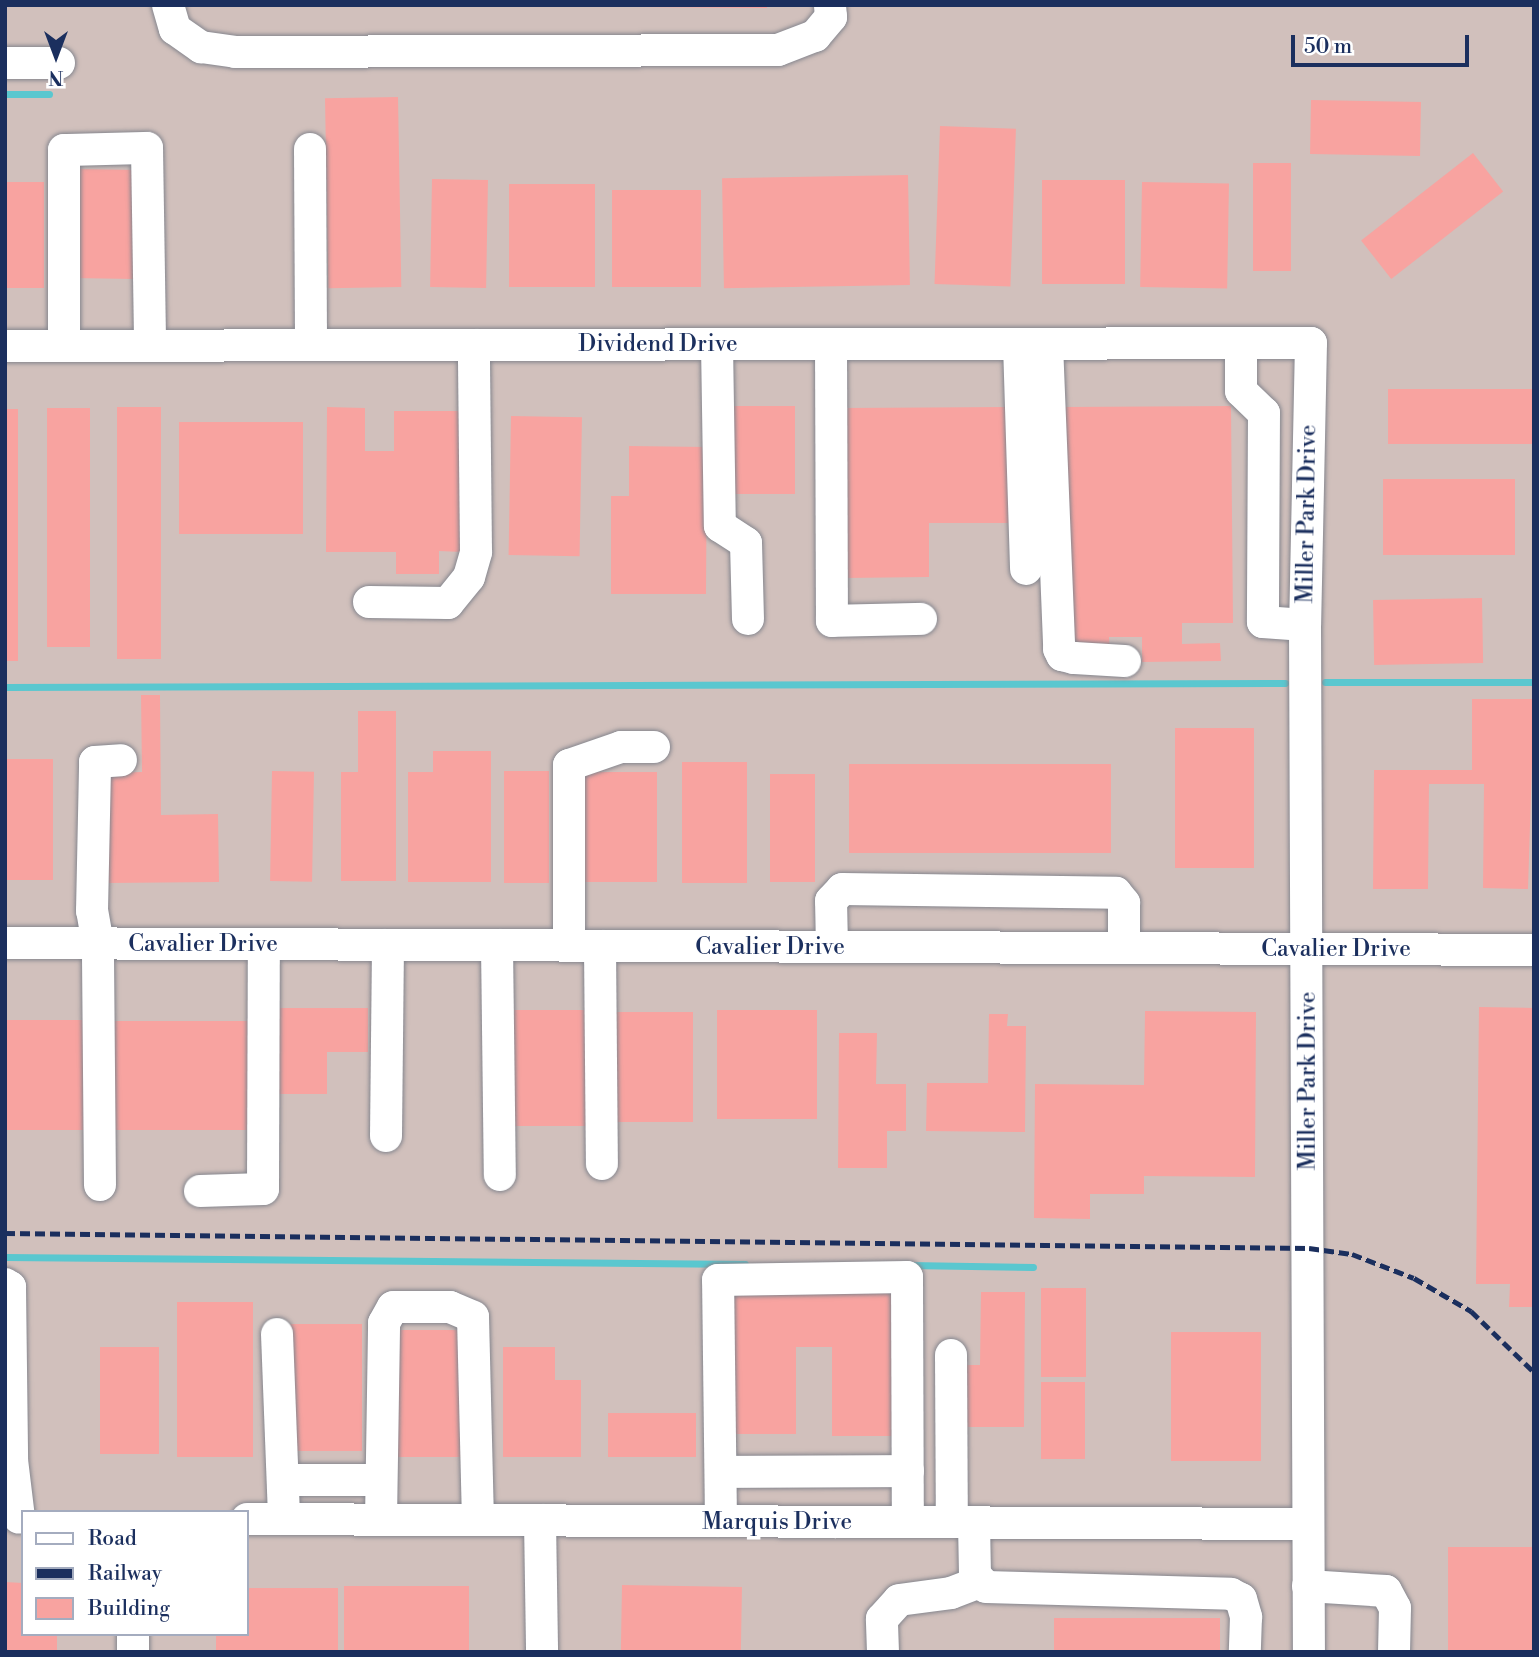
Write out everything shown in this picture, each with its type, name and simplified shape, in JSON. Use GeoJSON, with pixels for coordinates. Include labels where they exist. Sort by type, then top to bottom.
{"type":"FeatureCollection","features":[{"type":"Feature","properties":{"kind":"street"},"geometry":{"type":"LineString","coordinates":[[168,5],[175,29],[201,47],[235,52],[778,50],[815,36],[831,17],[831,5]]}},
{"type":"Feature","properties":{"kind":"street"},"geometry":{"type":"LineString","coordinates":[[5,63],[59,63]]}},
{"type":"Feature","properties":{"kind":"street"},"geometry":{"type":"LineString","coordinates":[[64,345],[64,150],[147,148],[150,345]]}},
{"type":"Feature","properties":{"kind":"street"},"geometry":{"type":"LineString","coordinates":[[310,149],[311,345]]}},
{"type":"Feature","properties":{"kind":"street"},"geometry":{"type":"LineString","coordinates":[[1241,343],[1241,391],[1265,413],[1263,622],[1305,625]]}},
{"type":"Feature","properties":{"kind":"street","name":"Dividend Drive"},"geometry":{"type":"LineString","coordinates":[[5,346],[1311,343]]}},
{"type":"Feature","properties":{"kind":"street","name":"Miller Park Drive"},"geometry":{"type":"LineString","coordinates":[[1309,1652],[1305,625],[1311,343]]}},
{"type":"Feature","properties":{"kind":"street"},"geometry":{"type":"LineString","coordinates":[[717,344],[720,526],[746,543],[748,619]]}},
{"type":"Feature","properties":{"kind":"street"},"geometry":{"type":"LineString","coordinates":[[831,344],[832,621],[920,619]]}},
{"type":"Feature","properties":{"kind":"street"},"geometry":{"type":"LineString","coordinates":[[1026,569],[1033,344]]}},
{"type":"Feature","properties":{"kind":"street"},"geometry":{"type":"LineString","coordinates":[[1033,344],[1059,649],[1062,656],[1125,662]]}},
{"type":"Feature","properties":{"kind":"street"},"geometry":{"type":"LineString","coordinates":[[369,601],[448,603],[469,577],[476,552],[474,345]]}},
{"type":"Feature","properties":{"kind":"street"},"geometry":{"type":"LineString","coordinates":[[602,1164],[569,765],[621,747],[654,747]]}},
{"type":"Feature","properties":{"kind":"street"},"geometry":{"type":"LineString","coordinates":[[100,1185],[98,944],[92,911],[95,762],[121,760]]}},
{"type":"Feature","properties":{"kind":"street"},"geometry":{"type":"LineString","coordinates":[[832,947],[834,895],[855,890],[1116,893],[1124,903],[1124,948]]}},
{"type":"Feature","properties":{"kind":"street","name":"Cavalier Drive"},"geometry":{"type":"LineString","coordinates":[[5,943],[1534,950]]}},
{"type":"Feature","properties":{"kind":"street"},"geometry":{"type":"LineString","coordinates":[[200,1191],[263,1189],[264,945]]}},
{"type":"Feature","properties":{"kind":"street"},"geometry":{"type":"LineString","coordinates":[[386,1136],[388,945]]}},
{"type":"Feature","properties":{"kind":"street"},"geometry":{"type":"LineString","coordinates":[[497,945],[500,1175]]}},
{"type":"Feature","properties":{"kind":"street"},"geometry":{"type":"LineString","coordinates":[[721,1521],[718,1280],[906,1277],[908,1522]]}},
{"type":"Feature","properties":{"kind":"street"},"geometry":{"type":"LineString","coordinates":[[5,1284],[10,1287],[12,1460],[16,1518]]}},
{"type":"Feature","properties":{"kind":"street"},"geometry":{"type":"LineString","coordinates":[[375,1520],[371,1480],[384,1322],[393,1307],[450,1307],[473,1317],[478,1520]]}},
{"type":"Feature","properties":{"kind":"street"},"geometry":{"type":"LineString","coordinates":[[277,1334],[278,1451],[285,1480],[284,1519]]}},
{"type":"Feature","properties":{"kind":"street"},"geometry":{"type":"LineString","coordinates":[[951,1355],[963,1523],[979,1582]]}},
{"type":"Feature","properties":{"kind":"street"},"geometry":{"type":"LineString","coordinates":[[720,1472],[908,1471]]}},
{"type":"Feature","properties":{"kind":"street"},"geometry":{"type":"LineString","coordinates":[[285,1480],[371,1480]]}},
{"type":"Feature","properties":{"kind":"street","name":"Marquis Drive"},"geometry":{"type":"LineString","coordinates":[[248,1519],[1308,1524]]}},
{"type":"Feature","properties":{"kind":"street"},"geometry":{"type":"LineString","coordinates":[[540,1520],[542,1652]]}},
{"type":"Feature","properties":{"kind":"street"},"geometry":{"type":"LineString","coordinates":[[883,1652],[882,1619],[899,1601],[951,1593],[979,1582],[1002,1590],[1231,1594],[1241,1599],[1246,1617],[1245,1652]]}},
{"type":"Feature","properties":{"kind":"street"},"geometry":{"type":"LineString","coordinates":[[1308,1586],[1386,1591],[1395,1608],[1394,1652]]}},
{"type":"Feature","properties":{"kind":"shaded area"},"geometry":{"type":"Polygon","coordinates":[[[5,5],[1534,5],[1534,1652],[5,1652],[5,5]]]}},
{"type":"Feature","properties":{"kind":"building"},"geometry":{"type":"Polygon","coordinates":[[[364,5],[767,5],[767,8],[364,5]]]}},
{"type":"Feature","properties":{"kind":"building"},"geometry":{"type":"Polygon","coordinates":[[[398,97],[401,287],[328,288],[325,98],[398,97]]]}},
{"type":"Feature","properties":{"kind":"building"},"geometry":{"type":"Polygon","coordinates":[[[1311,100],[1421,102],[1420,156],[1310,154],[1311,100]]]}},
{"type":"Feature","properties":{"kind":"building"},"geometry":{"type":"Polygon","coordinates":[[[940,126],[1016,129],[1010,287],[934,284],[940,126]]]}},
{"type":"Feature","properties":{"kind":"building"},"geometry":{"type":"Polygon","coordinates":[[[1473,153],[1503,192],[1391,279],[1361,240],[1473,153]]]}},
{"type":"Feature","properties":{"kind":"building"},"geometry":{"type":"Polygon","coordinates":[[[1253,163],[1291,163],[1291,271],[1253,271],[1253,163]]]}},
{"type":"Feature","properties":{"kind":"building"},"geometry":{"type":"Polygon","coordinates":[[[73,169],[137,170],[135,279],[71,278],[73,169]]]}},
{"type":"Feature","properties":{"kind":"building"},"geometry":{"type":"Polygon","coordinates":[[[908,175],[910,285],[724,288],[722,178],[908,175]]]}},
{"type":"Feature","properties":{"kind":"building"},"geometry":{"type":"Polygon","coordinates":[[[432,179],[488,180],[486,288],[430,287],[432,179]]]}},
{"type":"Feature","properties":{"kind":"building"},"geometry":{"type":"Polygon","coordinates":[[[1042,180],[1125,180],[1125,284],[1042,284],[1042,180]]]}},
{"type":"Feature","properties":{"kind":"building"},"geometry":{"type":"Polygon","coordinates":[[[5,182],[44,182],[44,288],[5,288],[5,182]]]}},
{"type":"Feature","properties":{"kind":"building"},"geometry":{"type":"Polygon","coordinates":[[[1142,182],[1229,184],[1227,289],[1140,287],[1142,182]]]}},
{"type":"Feature","properties":{"kind":"building"},"geometry":{"type":"Polygon","coordinates":[[[509,184],[595,184],[595,287],[509,287],[509,184]]]}},
{"type":"Feature","properties":{"kind":"building"},"geometry":{"type":"Polygon","coordinates":[[[612,190],[701,190],[701,287],[612,287],[612,190]]]}},
{"type":"Feature","properties":{"kind":"building"},"geometry":{"type":"Polygon","coordinates":[[[1388,389],[1534,389],[1534,444],[1388,444],[1388,389]]]}},
{"type":"Feature","properties":{"kind":"building"},"geometry":{"type":"Polygon","coordinates":[[[728,406],[795,406],[795,494],[728,494],[728,406]]]}},
{"type":"Feature","properties":{"kind":"building"},"geometry":{"type":"Polygon","coordinates":[[[1231,406],[1233,623],[1182,623],[1182,644],[1220,643],[1221,661],[1142,662],[1142,637],[1109,637],[1110,652],[1066,653],[1063,407],[1231,406]]]}},
{"type":"Feature","properties":{"kind":"building"},"geometry":{"type":"Polygon","coordinates":[[[117,407],[161,407],[161,659],[117,659],[117,407]]]}},
{"type":"Feature","properties":{"kind":"building"},"geometry":{"type":"Polygon","coordinates":[[[327,407],[365,408],[365,451],[394,451],[394,411],[462,411],[462,552],[439,551],[439,574],[396,574],[396,552],[326,552],[327,407]]]}},
{"type":"Feature","properties":{"kind":"building"},"geometry":{"type":"Polygon","coordinates":[[[1009,407],[1009,523],[929,523],[929,577],[844,578],[843,408],[1009,407]]]}},
{"type":"Feature","properties":{"kind":"building"},"geometry":{"type":"Polygon","coordinates":[[[47,408],[90,408],[90,647],[47,647],[47,408]]]}},
{"type":"Feature","properties":{"kind":"building"},"geometry":{"type":"Polygon","coordinates":[[[5,409],[18,409],[18,661],[5,661],[5,409]]]}},
{"type":"Feature","properties":{"kind":"building"},"geometry":{"type":"Polygon","coordinates":[[[511,416],[582,417],[580,556],[509,555],[511,416]]]}},
{"type":"Feature","properties":{"kind":"building"},"geometry":{"type":"Polygon","coordinates":[[[179,422],[303,422],[303,534],[179,534],[179,422]]]}},
{"type":"Feature","properties":{"kind":"building"},"geometry":{"type":"Polygon","coordinates":[[[629,446],[707,447],[706,594],[611,594],[611,496],[629,496],[629,446]]]}},
{"type":"Feature","properties":{"kind":"building"},"geometry":{"type":"Polygon","coordinates":[[[1383,479],[1515,479],[1515,555],[1383,555],[1383,479]]]}},
{"type":"Feature","properties":{"kind":"building"},"geometry":{"type":"Polygon","coordinates":[[[1482,598],[1483,663],[1374,665],[1373,600],[1482,598]]]}},
{"type":"Feature","properties":{"kind":"building"},"geometry":{"type":"Polygon","coordinates":[[[141,695],[160,695],[161,815],[218,814],[219,882],[106,883],[106,773],[142,772],[141,695]]]}},
{"type":"Feature","properties":{"kind":"building"},"geometry":{"type":"Polygon","coordinates":[[[1472,699],[1534,699],[1528,889],[1483,888],[1484,784],[1429,784],[1428,889],[1373,889],[1374,770],[1472,770],[1472,699]]]}},
{"type":"Feature","properties":{"kind":"building"},"geometry":{"type":"Polygon","coordinates":[[[358,711],[396,711],[396,881],[341,881],[341,772],[358,772],[358,711]]]}},
{"type":"Feature","properties":{"kind":"building"},"geometry":{"type":"Polygon","coordinates":[[[1175,728],[1254,728],[1254,868],[1175,868],[1175,728]]]}},
{"type":"Feature","properties":{"kind":"building"},"geometry":{"type":"Polygon","coordinates":[[[433,751],[491,751],[491,882],[408,882],[408,772],[433,772],[433,751]]]}},
{"type":"Feature","properties":{"kind":"building"},"geometry":{"type":"Polygon","coordinates":[[[5,759],[53,759],[53,880],[5,880],[5,759]]]}},
{"type":"Feature","properties":{"kind":"building"},"geometry":{"type":"Polygon","coordinates":[[[682,762],[747,762],[747,883],[682,883],[682,762]]]}},
{"type":"Feature","properties":{"kind":"building"},"geometry":{"type":"Polygon","coordinates":[[[849,764],[1111,764],[1111,853],[849,853],[849,764]]]}},
{"type":"Feature","properties":{"kind":"building"},"geometry":{"type":"Polygon","coordinates":[[[272,771],[314,772],[312,882],[270,881],[272,771]]]}},
{"type":"Feature","properties":{"kind":"building"},"geometry":{"type":"Polygon","coordinates":[[[504,771],[549,771],[549,883],[504,883],[504,771]]]}},
{"type":"Feature","properties":{"kind":"building"},"geometry":{"type":"Polygon","coordinates":[[[574,772],[657,772],[657,882],[574,882],[574,772]]]}},
{"type":"Feature","properties":{"kind":"building"},"geometry":{"type":"Polygon","coordinates":[[[770,774],[815,774],[815,882],[770,882],[770,774]]]}},
{"type":"Feature","properties":{"kind":"building"},"geometry":{"type":"Polygon","coordinates":[[[1479,1007],[1534,1008],[1534,1307],[1509,1307],[1510,1284],[1476,1284],[1479,1007]]]}},
{"type":"Feature","properties":{"kind":"building"},"geometry":{"type":"Polygon","coordinates":[[[279,1008],[368,1008],[368,1052],[327,1052],[327,1094],[278,1094],[279,1008]]]}},
{"type":"Feature","properties":{"kind":"building"},"geometry":{"type":"Polygon","coordinates":[[[507,1010],[588,1010],[588,1126],[507,1126],[507,1010]]]}},
{"type":"Feature","properties":{"kind":"building"},"geometry":{"type":"Polygon","coordinates":[[[717,1010],[817,1010],[817,1119],[717,1119],[717,1010]]]}},
{"type":"Feature","properties":{"kind":"building"},"geometry":{"type":"Polygon","coordinates":[[[1145,1011],[1256,1012],[1255,1177],[1144,1176],[1144,1194],[1090,1194],[1090,1219],[1034,1218],[1035,1084],[1144,1085],[1145,1011]]]}},
{"type":"Feature","properties":{"kind":"building"},"geometry":{"type":"Polygon","coordinates":[[[610,1012],[693,1012],[693,1122],[610,1122],[610,1012]]]}},
{"type":"Feature","properties":{"kind":"building"},"geometry":{"type":"Polygon","coordinates":[[[989,1014],[1008,1014],[1007,1026],[1026,1026],[1025,1132],[926,1131],[927,1083],[988,1083],[989,1014]]]}},
{"type":"Feature","properties":{"kind":"building"},"geometry":{"type":"Polygon","coordinates":[[[5,1020],[86,1020],[86,1130],[5,1130],[5,1020]]]}},
{"type":"Feature","properties":{"kind":"building"},"geometry":{"type":"Polygon","coordinates":[[[106,1021],[255,1021],[255,1130],[106,1130],[106,1021]]]}},
{"type":"Feature","properties":{"kind":"building"},"geometry":{"type":"Polygon","coordinates":[[[839,1033],[877,1033],[876,1084],[906,1084],[906,1131],[887,1131],[887,1168],[838,1168],[839,1033]]]}},
{"type":"Feature","properties":{"kind":"building"},"geometry":{"type":"Polygon","coordinates":[[[1041,1288],[1086,1288],[1086,1377],[1041,1377],[1041,1288]]]}},
{"type":"Feature","properties":{"kind":"building"},"geometry":{"type":"Polygon","coordinates":[[[730,1289],[901,1289],[900,1436],[832,1436],[832,1347],[796,1347],[796,1434],[729,1434],[730,1289]]]}},
{"type":"Feature","properties":{"kind":"building"},"geometry":{"type":"Polygon","coordinates":[[[981,1292],[1025,1292],[1024,1427],[959,1427],[959,1365],[980,1365],[981,1292]]]}},
{"type":"Feature","properties":{"kind":"building"},"geometry":{"type":"Polygon","coordinates":[[[177,1302],[253,1302],[253,1457],[177,1457],[177,1302]]]}},
{"type":"Feature","properties":{"kind":"building"},"geometry":{"type":"Polygon","coordinates":[[[290,1324],[362,1324],[362,1451],[290,1451],[290,1324]]]}},
{"type":"Feature","properties":{"kind":"building"},"geometry":{"type":"Polygon","coordinates":[[[390,1330],[467,1330],[467,1457],[390,1457],[390,1330]]]}},
{"type":"Feature","properties":{"kind":"building"},"geometry":{"type":"Polygon","coordinates":[[[1171,1332],[1261,1332],[1261,1461],[1171,1461],[1171,1332]]]}},
{"type":"Feature","properties":{"kind":"building"},"geometry":{"type":"Polygon","coordinates":[[[100,1347],[159,1347],[159,1454],[100,1454],[100,1347]]]}},
{"type":"Feature","properties":{"kind":"building"},"geometry":{"type":"Polygon","coordinates":[[[503,1347],[555,1347],[555,1380],[581,1380],[581,1457],[503,1457],[503,1347]]]}},
{"type":"Feature","properties":{"kind":"building"},"geometry":{"type":"Polygon","coordinates":[[[1041,1382],[1085,1382],[1085,1459],[1041,1459],[1041,1382]]]}},
{"type":"Feature","properties":{"kind":"building"},"geometry":{"type":"Polygon","coordinates":[[[608,1413],[696,1413],[696,1457],[608,1457],[608,1413]]]}},
{"type":"Feature","properties":{"kind":"building"},"geometry":{"type":"Polygon","coordinates":[[[1448,1547],[1534,1547],[1534,1652],[1448,1652],[1448,1547]]]}},
{"type":"Feature","properties":{"kind":"building"},"geometry":{"type":"Polygon","coordinates":[[[5,1582],[21,1583],[21,1636],[57,1636],[57,1652],[5,1652],[5,1582]]]}},
{"type":"Feature","properties":{"kind":"building"},"geometry":{"type":"Polygon","coordinates":[[[622,1585],[742,1587],[741,1652],[621,1652],[622,1585]]]}},
{"type":"Feature","properties":{"kind":"building"},"geometry":{"type":"Polygon","coordinates":[[[344,1586],[469,1586],[469,1652],[344,1652],[344,1586]]]}},
{"type":"Feature","properties":{"kind":"building"},"geometry":{"type":"Polygon","coordinates":[[[248,1588],[338,1588],[338,1652],[216,1652],[216,1636],[248,1636],[248,1588]]]}},
{"type":"Feature","properties":{"kind":"building"},"geometry":{"type":"Polygon","coordinates":[[[1054,1618],[1220,1618],[1220,1652],[1054,1652],[1054,1618]]]}},
{"type":"Feature","properties":{"kind":"waterway"},"geometry":{"type":"LineString","coordinates":[[5,94],[49,94]]}},
{"type":"Feature","properties":{"kind":"waterway"},"geometry":{"type":"LineString","coordinates":[[1325,682],[1534,682]]}},
{"type":"Feature","properties":{"kind":"waterway"},"geometry":{"type":"LineString","coordinates":[[5,687],[1285,683]]}},
{"type":"Feature","properties":{"kind":"waterway"},"geometry":{"type":"LineString","coordinates":[[5,1257],[745,1264]]}},
{"type":"Feature","properties":{"kind":"waterway"},"geometry":{"type":"LineString","coordinates":[[908,1265],[1033,1267]]}},
{"type":"Feature","properties":{"kind":"railway"},"geometry":{"type":"LineString","coordinates":[[5,1233],[1309,1248],[1352,1254],[1414,1278],[1471,1311],[1534,1372]]}}]}
